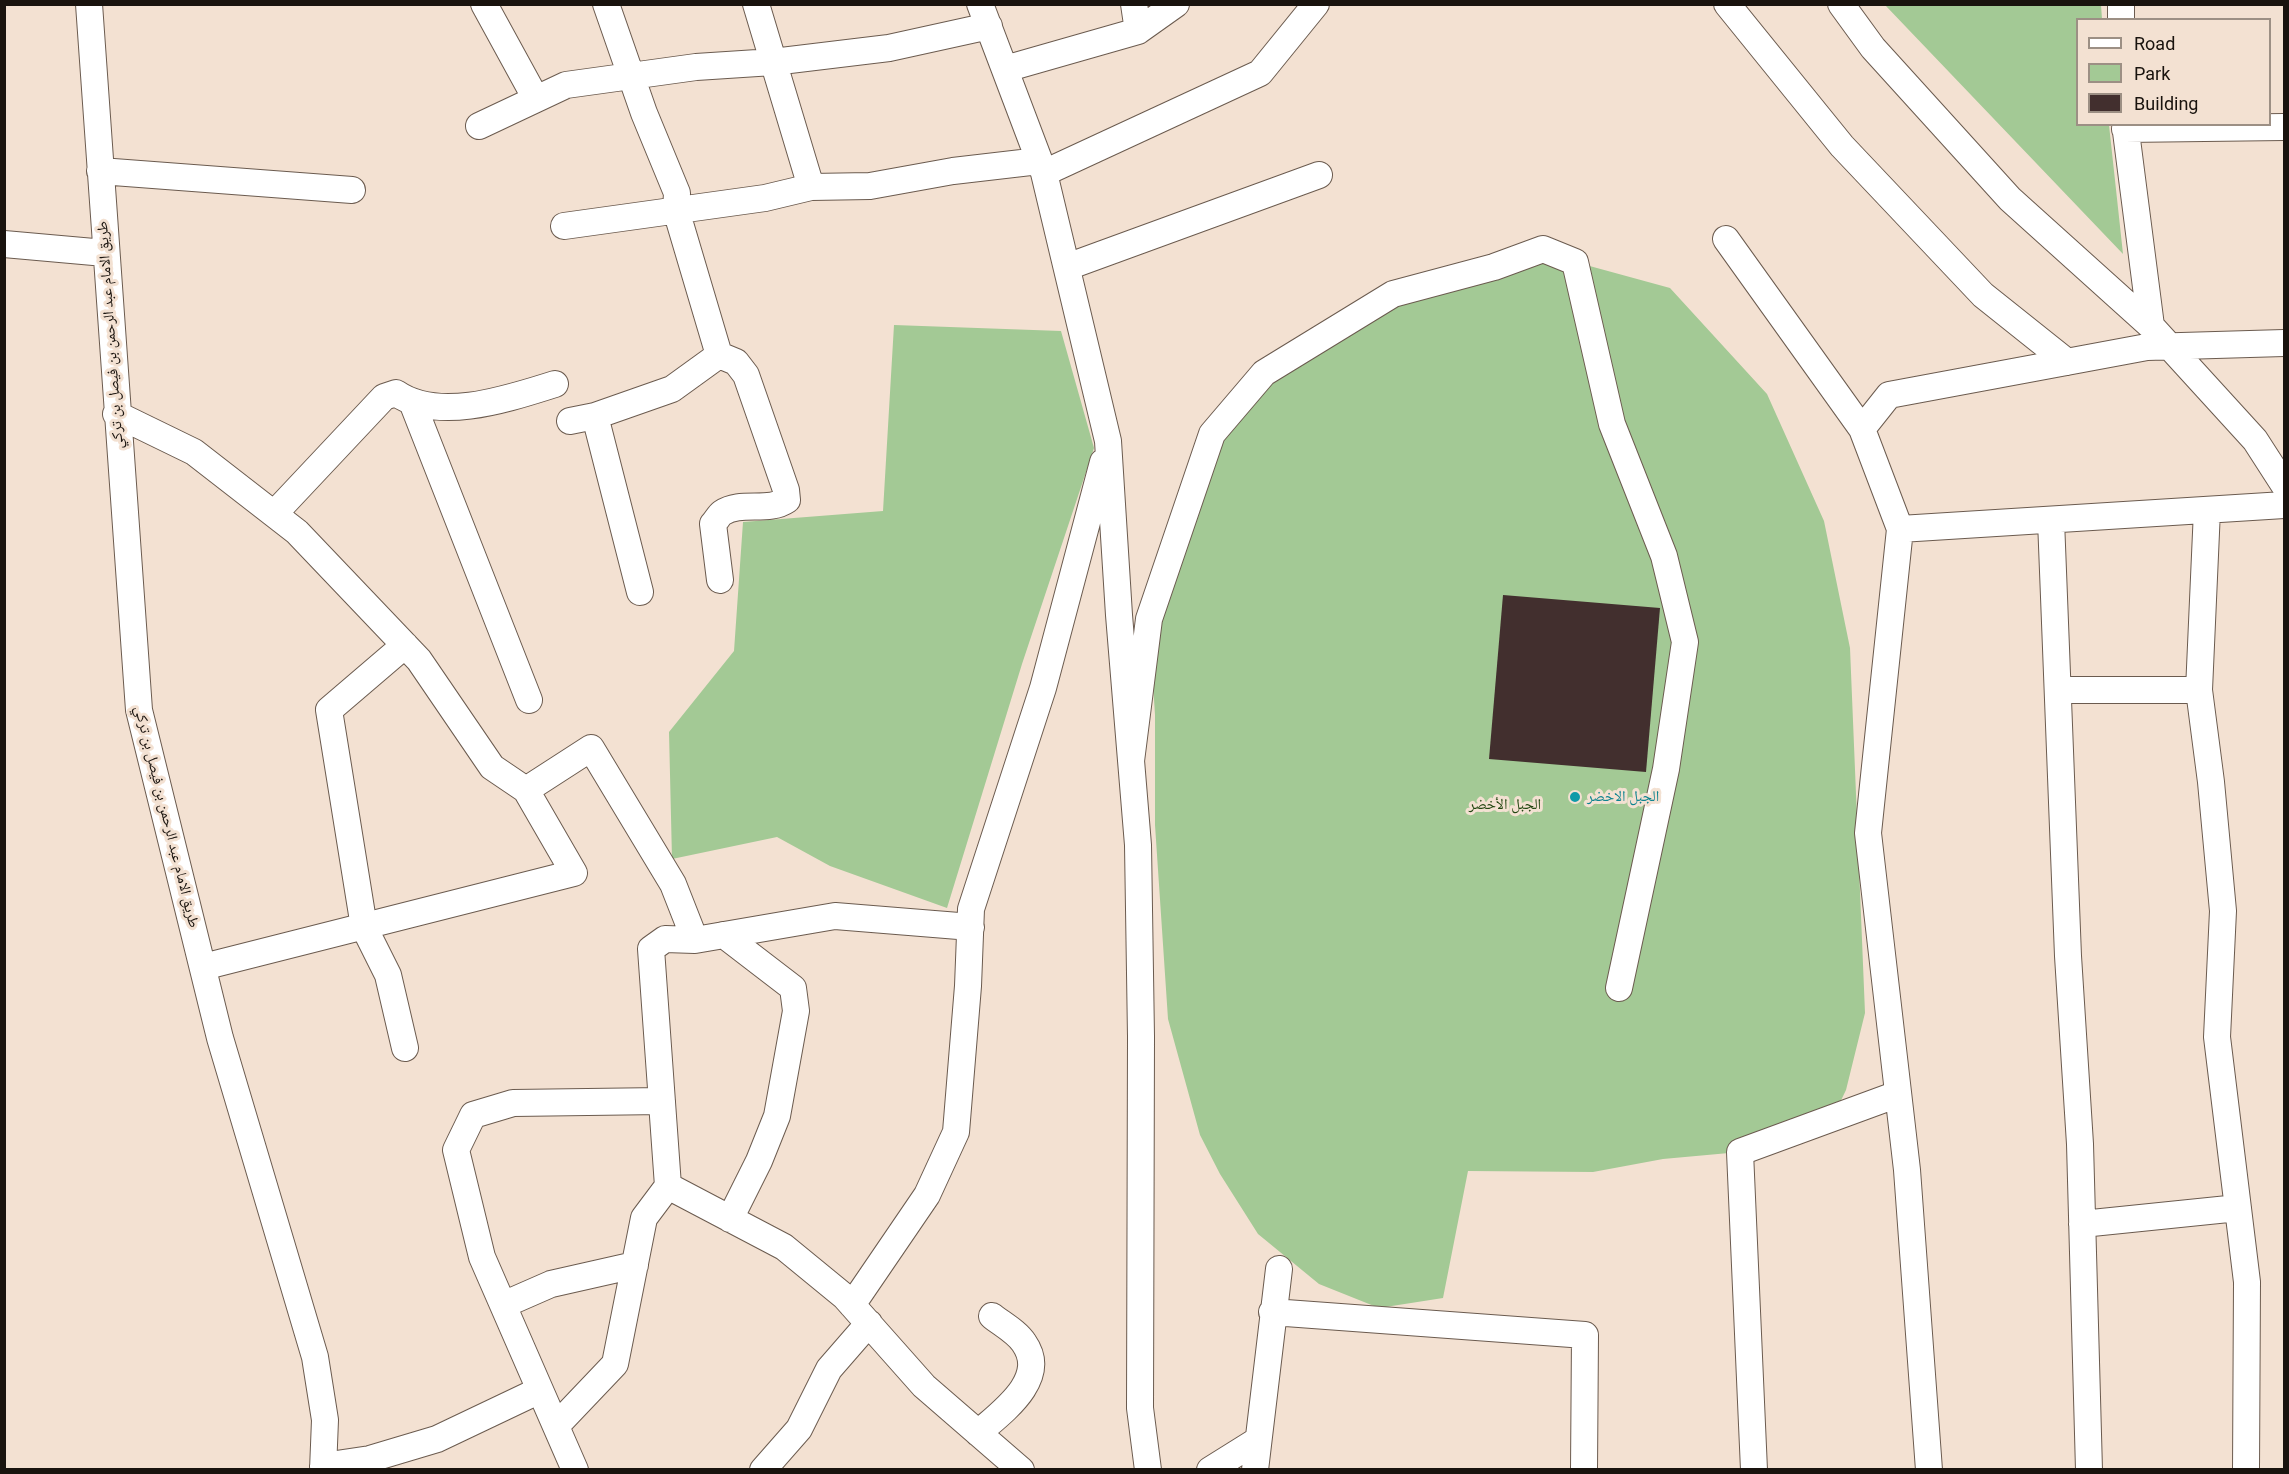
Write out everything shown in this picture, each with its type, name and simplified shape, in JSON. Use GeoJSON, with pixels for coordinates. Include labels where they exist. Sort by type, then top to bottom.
{"type":"FeatureCollection","features":[{"type":"Feature","properties":{"kind":"street","name":"طريق الامام عبد الرحمن بن فيصل بن تركي"},"geometry":{"type":"LineString","coordinates":[[89,4],[116,414],[139,710],[220,1038],[315,1357],[325,1420],[323,1468]]}},
{"type":"Feature","properties":{"kind":"street"},"geometry":{"type":"LineString","coordinates":[[484,4],[536,99]]}},
{"type":"Feature","properties":{"kind":"street"},"geometry":{"type":"LineString","coordinates":[[606,4],[677,193],[676,210],[719,355]]}},
{"type":"Feature","properties":{"kind":"street"},"geometry":{"type":"LineString","coordinates":[[756,4],[811,187]]}},
{"type":"Feature","properties":{"kind":"street"},"geometry":{"type":"LineString","coordinates":[[1134,4],[1138,31]]}},
{"type":"Feature","properties":{"kind":"street"},"geometry":{"type":"LineString","coordinates":[[1005,69],[1138,31],[1176,4]]}},
{"type":"Feature","properties":{"kind":"street"},"geometry":{"type":"LineString","coordinates":[[564,226],[765,198],[811,187],[870,186],[953,171],[1041,167],[1260,73],[1316,4]]}},
{"type":"Feature","properties":{"kind":"street"},"geometry":{"type":"LineString","coordinates":[[1726,4],[1842,146],[1983,295],[2067,362]]}},
{"type":"Feature","properties":{"kind":"street"},"geometry":{"type":"LineString","coordinates":[[1841,4],[1873,48],[2010,199],[2151,326],[2170,346],[2255,440],[2284,485]]}},
{"type":"Feature","properties":{"kind":"street"},"geometry":{"type":"LineString","coordinates":[[479,126],[566,84],[631,74],[773,62],[889,48],[985,15],[1041,167],[1108,441],[1119,615],[1138,845],[1140,1408],[1148,1470]]}},
{"type":"Feature","properties":{"kind":"street"},"geometry":{"type":"LineString","coordinates":[[2151,326],[2125,127],[2284,127]]}},
{"type":"Feature","properties":{"kind":"street"},"geometry":{"type":"LineString","coordinates":[[100,171],[352,190]]}},
{"type":"Feature","properties":{"kind":"street"},"geometry":{"type":"LineString","coordinates":[[1067,267],[1319,175]]}},
{"type":"Feature","properties":{"kind":"street"},"geometry":{"type":"LineString","coordinates":[[1726,239],[1862,429],[1899,529],[1868,833],[1907,1170],[1929,1470]]}},
{"type":"Feature","properties":{"kind":"street"},"geometry":{"type":"LineString","coordinates":[[4,244],[105,253]]}},
{"type":"Feature","properties":{"kind":"street"},"geometry":{"type":"LineString","coordinates":[[1131,761],[1149,619],[1204,455],[1212,434],[1264,373],[1393,294],[1494,267],[1543,249],[1575,262],[1612,424],[1664,556],[1685,642],[1666,769],[1619,988]]}},
{"type":"Feature","properties":{"kind":"street"},"geometry":{"type":"LineString","coordinates":[[1862,429],[1888,395],[2147,347],[2284,343]]}},
{"type":"Feature","properties":{"kind":"street"},"geometry":{"type":"LineString","coordinates":[[570,421],[595,416],[672,389],[719,355]]}},
{"type":"Feature","properties":{"kind":"street"},"geometry":{"type":"LineString","coordinates":[[719,355],[736,362],[746,375],[786,490],[787,500],[778,506],[736,508],[722,513],[713,524],[720,580]]}},
{"type":"Feature","properties":{"kind":"street"},"geometry":{"type":"LineString","coordinates":[[274,514],[384,397],[396,393],[412,402],[444,408],[499,401],[555,384]]}},
{"type":"Feature","properties":{"kind":"street"},"geometry":{"type":"LineString","coordinates":[[412,402],[529,700]]}},
{"type":"Feature","properties":{"kind":"street"},"geometry":{"type":"LineString","coordinates":[[116,414],[194,452],[297,532],[419,660],[492,767],[526,790],[574,873],[203,968]]}},
{"type":"Feature","properties":{"kind":"street"},"geometry":{"type":"LineString","coordinates":[[595,416],[640,592]]}},
{"type":"Feature","properties":{"kind":"street"},"geometry":{"type":"LineString","coordinates":[[763,1470],[799,1429],[829,1369],[927,1195],[956,1132],[971,909],[1043,688],[1108,441]]}},
{"type":"Feature","properties":{"kind":"street"},"geometry":{"type":"LineString","coordinates":[[1899,529],[2284,505]]}},
{"type":"Feature","properties":{"kind":"street"},"geometry":{"type":"LineString","coordinates":[[2207,510],[2199,690],[2211,782],[2223,911],[2217,1037],[2247,1282],[2246,1470]]}},
{"type":"Feature","properties":{"kind":"street"},"geometry":{"type":"LineString","coordinates":[[2051,520],[2068,956],[2080,1144],[2089,1470]]}},
{"type":"Feature","properties":{"kind":"street"},"geometry":{"type":"LineString","coordinates":[[405,645],[329,711],[364,927],[388,975],[405,1048]]}},
{"type":"Feature","properties":{"kind":"street"},"geometry":{"type":"LineString","coordinates":[[2058,690],[2199,690]]}},
{"type":"Feature","properties":{"kind":"street"},"geometry":{"type":"LineString","coordinates":[[526,790],[591,748],[673,884],[695,940]]}},
{"type":"Feature","properties":{"kind":"street"},"geometry":{"type":"LineString","coordinates":[[556,1425],[615,1364],[644,1218],[668,1186],[651,949],[665,939],[695,940],[836,916],[970,927]]}},
{"type":"Feature","properties":{"kind":"street"},"geometry":{"type":"LineString","coordinates":[[724,935],[793,988],[796,1011],[777,1116],[759,1161],[730,1219]]}},
{"type":"Feature","properties":{"kind":"street"},"geometry":{"type":"LineString","coordinates":[[1754,1470],[1740,1152],[1898,1094]]}},
{"type":"Feature","properties":{"kind":"street"},"geometry":{"type":"LineString","coordinates":[[575,1470],[482,1257],[456,1150],[472,1114],[513,1103],[662,1101]]}},
{"type":"Feature","properties":{"kind":"street"},"geometry":{"type":"LineString","coordinates":[[668,1186],[784,1247],[860,1314],[924,1386],[1021,1470]]}},
{"type":"Feature","properties":{"kind":"street"},"geometry":{"type":"LineString","coordinates":[[2082,1224],[2238,1208]]}},
{"type":"Feature","properties":{"kind":"street"},"geometry":{"type":"LineString","coordinates":[[503,1305],[551,1284],[635,1265]]}},
{"type":"Feature","properties":{"kind":"street"},"geometry":{"type":"LineString","coordinates":[[1255,1470],[1272,1311],[1279,1269]]}},
{"type":"Feature","properties":{"kind":"street"},"geometry":{"type":"LineString","coordinates":[[1272,1311],[1585,1335],[1584,1470]]}},
{"type":"Feature","properties":{"kind":"street"},"geometry":{"type":"LineString","coordinates":[[978,1433],[1015,1402],[1030,1375],[1031,1358],[1024,1342],[992,1316]]}},
{"type":"Feature","properties":{"kind":"street"},"geometry":{"type":"LineString","coordinates":[[323,1468],[370,1459],[437,1439],[540,1390]]}},
{"type":"Feature","properties":{"kind":"street"},"geometry":{"type":"LineString","coordinates":[[1210,1470],[1258,1440]]}},
{"type":"Feature","properties":{"kind":"green space"},"geometry":{"type":"Polygon","coordinates":[[[1885,5],[2101,5],[2102,18],[2076,18],[2076,126],[2109,126],[2123,254],[1885,5]]]}},
{"type":"Feature","properties":{"kind":"green space","name":"الجبل الأخضر"},"geometry":{"type":"Polygon","coordinates":[[[1507,262],[1575,262],[1670,288],[1767,394],[1824,521],[1850,648],[1865,1013],[1846,1090],[1832,1119],[1740,1152],[1663,1159],[1593,1172],[1468,1171],[1443,1298],[1379,1308],[1319,1284],[1258,1234],[1220,1174],[1200,1135],[1168,1019],[1155,825],[1155,715],[1149,619],[1212,434],[1264,373],[1393,294],[1507,262]]]}},
{"type":"Feature","properties":{"kind":"green space"},"geometry":{"type":"Polygon","coordinates":[[[894,325],[1061,331],[1094,448],[1022,664],[947,908],[830,866],[777,837],[672,859],[669,732],[734,651],[743,522],[883,511],[894,325]]]}},
{"type":"Feature","properties":{"kind":"building"},"geometry":{"type":"Polygon","coordinates":[[[1503,595],[1660,608],[1646,772],[1489,759],[1503,595]]]}},
{"type":"Feature","properties":{"kind":"place","name":"الجبل الاخضر"},"geometry":{"type":"Point","coordinates":[1575,797]}}]}
